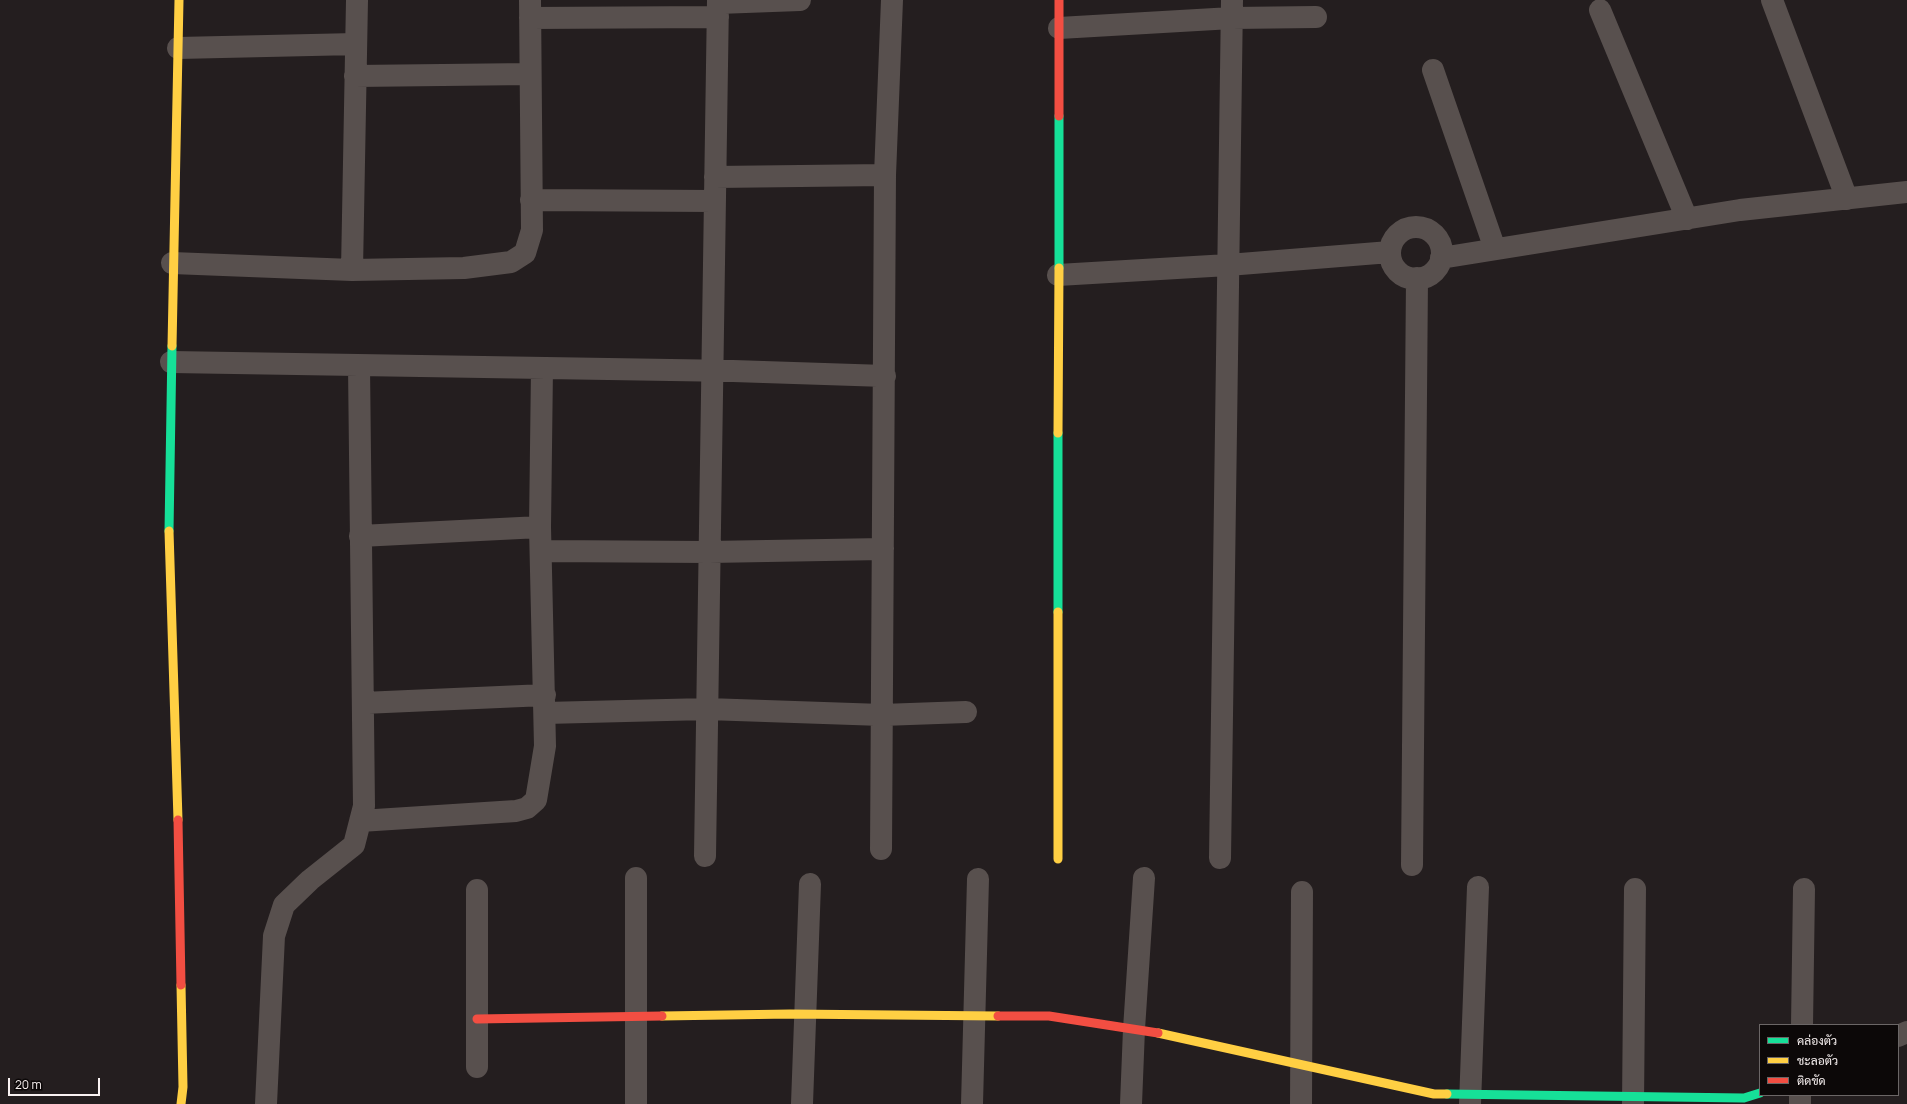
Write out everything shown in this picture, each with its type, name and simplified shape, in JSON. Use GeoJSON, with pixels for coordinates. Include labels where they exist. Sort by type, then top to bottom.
{"type":"FeatureCollection","features":[{"type":"Feature","properties":{"kind":"street"},"geometry":{"type":"LineString","coordinates":[[179,0],[172,263],[169,519],[176,729],[183,1079],[181,1104]]}},
{"type":"Feature","properties":{"kind":"street"},"geometry":{"type":"LineString","coordinates":[[352,270],[356,0]]}},
{"type":"Feature","properties":{"kind":"street"},"geometry":{"type":"LineString","coordinates":[[172,263],[352,270],[464,268],[511,262],[525,253],[532,230],[530,9],[718,7],[800,0]]}},
{"type":"Feature","properties":{"kind":"street"},"geometry":{"type":"LineString","coordinates":[[881,849],[885,175],[892,0]]}},
{"type":"Feature","properties":{"kind":"street"},"geometry":{"type":"LineString","coordinates":[[1058,859],[1059,0]]}},
{"type":"Feature","properties":{"kind":"street"},"geometry":{"type":"LineString","coordinates":[[1772,0],[1847,198]]}},
{"type":"Feature","properties":{"kind":"street"},"geometry":{"type":"LineString","coordinates":[[705,856],[718,7]]}},
{"type":"Feature","properties":{"kind":"street"},"geometry":{"type":"LineString","coordinates":[[1059,28],[1232,9],[1316,17]]}},
{"type":"Feature","properties":{"kind":"street"},"geometry":{"type":"LineString","coordinates":[[1220,858],[1232,9]]}},
{"type":"Feature","properties":{"kind":"street"},"geometry":{"type":"LineString","coordinates":[[1600,10],[1687,219]]}},
{"type":"Feature","properties":{"kind":"street"},"geometry":{"type":"LineString","coordinates":[[178,48],[356,44]]}},
{"type":"Feature","properties":{"kind":"street"},"geometry":{"type":"LineString","coordinates":[[1433,70],[1495,249]]}},
{"type":"Feature","properties":{"kind":"street"},"geometry":{"type":"LineString","coordinates":[[355,76],[530,74]]}},
{"type":"Feature","properties":{"kind":"street"},"geometry":{"type":"LineString","coordinates":[[715,177],[885,175]]}},
{"type":"Feature","properties":{"kind":"street"},"geometry":{"type":"LineString","coordinates":[[1441,258],[1740,210],[1907,192]]}},
{"type":"Feature","properties":{"kind":"street"},"geometry":{"type":"LineString","coordinates":[[531,200],[715,202]]}},
{"type":"Feature","properties":{"kind":"street"},"geometry":{"type":"LineString","coordinates":[[1410,227],[1419,227],[1426,229],[1439,241],[1441,258],[1433,272],[1417,278],[1401,274],[1395,268],[1390,252],[1391,243],[1399,233],[1410,227]]}},
{"type":"Feature","properties":{"kind":"street"},"geometry":{"type":"LineString","coordinates":[[1058,275],[1228,265],[1390,252]]}},
{"type":"Feature","properties":{"kind":"street"},"geometry":{"type":"LineString","coordinates":[[1412,865],[1417,278]]}},
{"type":"Feature","properties":{"kind":"street"},"geometry":{"type":"LineString","coordinates":[[171,362],[359,366],[712,370],[885,376]]}},
{"type":"Feature","properties":{"kind":"street"},"geometry":{"type":"LineString","coordinates":[[266,1104],[274,936],[284,905],[310,880],[354,845],[364,806],[359,366]]}},
{"type":"Feature","properties":{"kind":"street"},"geometry":{"type":"LineString","coordinates":[[360,821],[516,811],[527,808],[536,800],[545,746],[542,550],[540,527],[542,368]]}},
{"type":"Feature","properties":{"kind":"street"},"geometry":{"type":"LineString","coordinates":[[360,536],[540,527]]}},
{"type":"Feature","properties":{"kind":"street"},"geometry":{"type":"LineString","coordinates":[[542,550],[709,552],[883,549]]}},
{"type":"Feature","properties":{"kind":"street"},"geometry":{"type":"LineString","coordinates":[[363,703],[545,704],[882,715],[966,712]]}},
{"type":"Feature","properties":{"kind":"street"},"geometry":{"type":"LineString","coordinates":[[636,878],[636,1104]]}},
{"type":"Feature","properties":{"kind":"street"},"geometry":{"type":"LineString","coordinates":[[1131,1104],[1134,1029],[1144,878]]}},
{"type":"Feature","properties":{"kind":"street"},"geometry":{"type":"LineString","coordinates":[[972,1104],[978,879]]}},
{"type":"Feature","properties":{"kind":"street"},"geometry":{"type":"LineString","coordinates":[[802,1104],[804,1014],[810,884]]}},
{"type":"Feature","properties":{"kind":"street"},"geometry":{"type":"LineString","coordinates":[[1471,1099],[1478,887]]}},
{"type":"Feature","properties":{"kind":"street"},"geometry":{"type":"LineString","coordinates":[[1633,1101],[1635,889]]}},
{"type":"Feature","properties":{"kind":"street"},"geometry":{"type":"LineString","coordinates":[[1802,1024],[1804,889]]}},
{"type":"Feature","properties":{"kind":"street"},"geometry":{"type":"LineString","coordinates":[[477,890],[477,1067]]}},
{"type":"Feature","properties":{"kind":"street"},"geometry":{"type":"LineString","coordinates":[[1301,1104],[1302,892]]}},
{"type":"Feature","properties":{"kind":"street"},"geometry":{"type":"LineString","coordinates":[[477,1019],[636,1015],[804,1014],[1050,1016],[1169,1035],[1434,1094],[1471,1099],[1633,1101],[1744,1098],[1759,1093]]}},
{"type":"Feature","properties":{"kind":"traffic: fast"},"geometry":{"type":"LineString","coordinates":[[1059,116],[1059,268]]}},
{"type":"Feature","properties":{"kind":"traffic: fast"},"geometry":{"type":"LineString","coordinates":[[169,531],[172,346]]}},
{"type":"Feature","properties":{"kind":"traffic: fast"},"geometry":{"type":"LineString","coordinates":[[1058,433],[1058,612]]}},
{"type":"Feature","properties":{"kind":"traffic: fast"},"geometry":{"type":"LineString","coordinates":[[1447,1094],[1744,1098],[1759,1093]]}},
{"type":"Feature","properties":{"kind":"traffic: slow"},"geometry":{"type":"LineString","coordinates":[[172,346],[179,0]]}},
{"type":"Feature","properties":{"kind":"traffic: slow"},"geometry":{"type":"LineString","coordinates":[[1058,433],[1059,268]]}},
{"type":"Feature","properties":{"kind":"traffic: slow"},"geometry":{"type":"LineString","coordinates":[[169,531],[178,820]]}},
{"type":"Feature","properties":{"kind":"traffic: slow"},"geometry":{"type":"LineString","coordinates":[[1058,612],[1058,859]]}},
{"type":"Feature","properties":{"kind":"traffic: slow"},"geometry":{"type":"LineString","coordinates":[[181,985],[183,1087],[181,1104]]}},
{"type":"Feature","properties":{"kind":"traffic: slow"},"geometry":{"type":"LineString","coordinates":[[662,1016],[790,1014],[998,1016]]}},
{"type":"Feature","properties":{"kind":"traffic: slow"},"geometry":{"type":"LineString","coordinates":[[1158,1033],[1434,1094],[1447,1094]]}},
{"type":"Feature","properties":{"kind":"traffic: jam"},"geometry":{"type":"LineString","coordinates":[[1059,0],[1059,116]]}},
{"type":"Feature","properties":{"kind":"traffic: jam"},"geometry":{"type":"LineString","coordinates":[[178,820],[181,985]]}},
{"type":"Feature","properties":{"kind":"traffic: jam"},"geometry":{"type":"LineString","coordinates":[[477,1019],[662,1016]]}},
{"type":"Feature","properties":{"kind":"traffic: jam"},"geometry":{"type":"LineString","coordinates":[[998,1016],[1049,1016],[1158,1033]]}}]}
